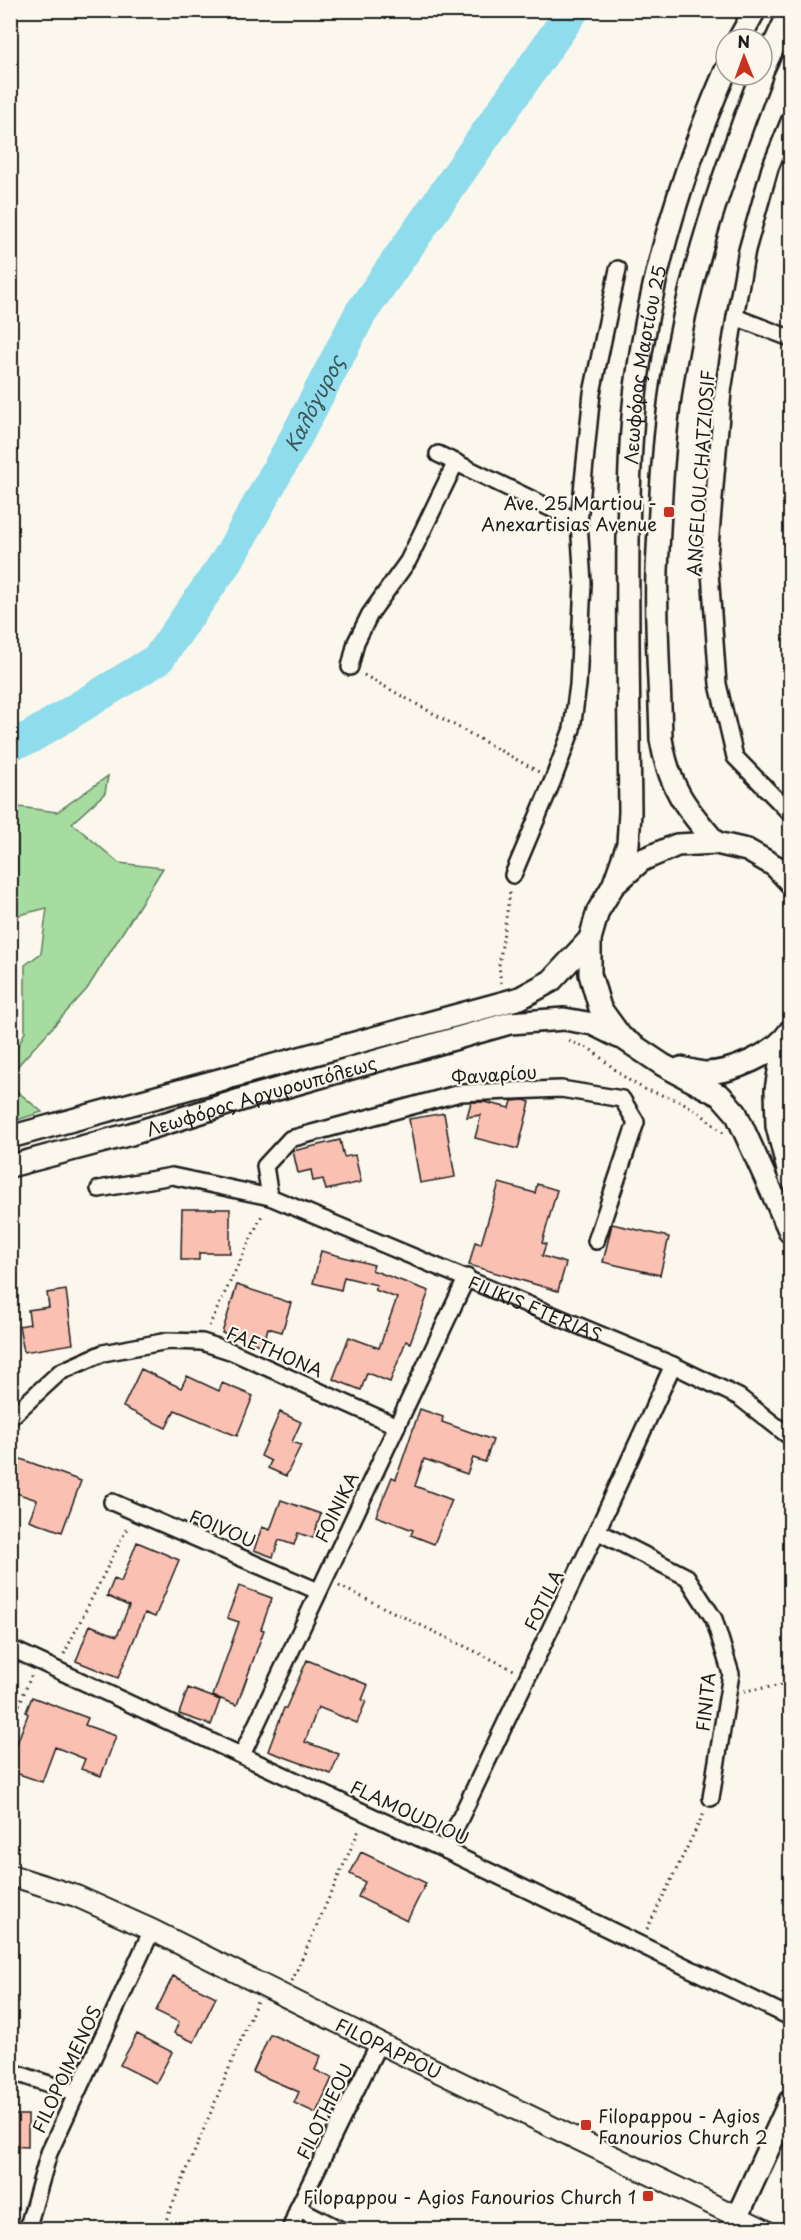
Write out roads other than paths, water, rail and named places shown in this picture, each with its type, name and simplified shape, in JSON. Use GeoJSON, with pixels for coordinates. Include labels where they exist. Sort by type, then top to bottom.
{"type":"FeatureCollection","features":[{"type":"Feature","properties":{"kind":"main road"},"geometry":{"type":"LineString","coordinates":[[746,27],[755,10]]}},
{"type":"Feature","properties":{"kind":"main road","name":"Λεωφόρος Μαρτίου 25"},"geometry":{"type":"LineString","coordinates":[[774,45],[790,11]]}},
{"type":"Feature","properties":{"kind":"main road","name":"Λεωφόρος Μαρτίου 25"},"geometry":{"type":"LineString","coordinates":[[613,886],[628,844],[630,812],[628,512],[636,387],[658,268],[686,171],[719,87]]}},
{"type":"Feature","properties":{"kind":"main road","name":"Λεωφόρος Μαρτίου 25"},"geometry":{"type":"LineString","coordinates":[[716,843],[683,803],[671,782],[665,760],[661,739],[657,572],[673,376],[690,288],[723,176],[756,87]]}},
{"type":"Feature","properties":{"kind":"main road"},"geometry":{"type":"LineString","coordinates":[[621,1037],[600,1008],[590,974],[590,939],[598,911],[613,886],[642,860],[678,845],[716,843],[747,850],[775,866],[790,882]]}},
{"type":"Feature","properties":{"kind":"main road"},"geometry":{"type":"LineString","coordinates":[[505,1005],[551,981],[590,939]]}},
{"type":"Feature","properties":{"kind":"main road"},"geometry":{"type":"LineString","coordinates":[[505,1005],[593,1024],[621,1037],[663,1065],[721,1096],[736,1113],[790,1232]]}},
{"type":"Feature","properties":{"kind":"main road","name":"Λεωφόρος Αργυρουπόλεως"},"geometry":{"type":"LineString","coordinates":[[10,1137],[505,1005]]}},
{"type":"Feature","properties":{"kind":"main road","name":"Λεωφόρος Αργυρουπόλεως"},"geometry":{"type":"LineString","coordinates":[[10,1166],[131,1134],[253,1096],[505,1005]]}},
{"type":"Feature","properties":{"kind":"main road"},"geometry":{"type":"LineString","coordinates":[[663,1065],[705,1073],[747,1064],[787,1036]]}},
{"type":"Feature","properties":{"kind":"main road"},"geometry":{"type":"LineString","coordinates":[[787,1036],[776,1090],[777,1126],[790,1178]]}},
{"type":"Feature","properties":{"kind":"main road"},"geometry":{"type":"LineString","coordinates":[[738,2216],[790,2101]]}},
{"type":"Feature","properties":{"kind":"street","name":"ANGELOU CHATZIOSIF"},"geometry":{"type":"LineString","coordinates":[[790,119],[770,168],[747,250],[723,391],[709,558],[718,684],[735,757],[790,813]]}},
{"type":"Feature","properties":{"kind":"street"},"geometry":{"type":"LineString","coordinates":[[513,875],[554,780],[572,729],[578,685],[583,583],[579,522],[592,393],[618,269]]}},
{"type":"Feature","properties":{"kind":"street"},"geometry":{"type":"LineString","coordinates":[[735,317],[790,338]]}},
{"type":"Feature","properties":{"kind":"street"},"geometry":{"type":"LineString","coordinates":[[438,454],[579,522]]}},
{"type":"Feature","properties":{"kind":"street"},"geometry":{"type":"LineString","coordinates":[[350,667],[356,642],[370,614],[408,561],[456,462]]}},
{"type":"Feature","properties":{"kind":"street","name":"Φαναρίου"},"geometry":{"type":"LineString","coordinates":[[270,1197],[265,1166],[290,1139],[460,1093],[561,1089],[622,1099],[636,1122],[596,1241]]}},
{"type":"Feature","properties":{"kind":"street","name":"FILIKIS ETERIAS"},"geometry":{"type":"LineString","coordinates":[[99,1189],[172,1176],[270,1197],[467,1277],[673,1365],[739,1397],[790,1437]]}},
{"type":"Feature","properties":{"kind":"street","name":"FOINIKA"},"geometry":{"type":"LineString","coordinates":[[242,1755],[467,1277]]}},
{"type":"Feature","properties":{"kind":"street","name":"FAETHONA"},"geometry":{"type":"LineString","coordinates":[[10,1418],[60,1372],[103,1353],[168,1341],[202,1342],[230,1351],[397,1426]]}},
{"type":"Feature","properties":{"kind":"street","name":"FOTILA"},"geometry":{"type":"LineString","coordinates":[[445,1850],[597,1531],[673,1365]]}},
{"type":"Feature","properties":{"kind":"street","name":"FOIVOU"},"geometry":{"type":"LineString","coordinates":[[112,1502],[321,1585]]}},
{"type":"Feature","properties":{"kind":"street","name":"FINITA"},"geometry":{"type":"LineString","coordinates":[[597,1531],[687,1577],[714,1618],[731,1674],[711,1798]]}},
{"type":"Feature","properties":{"kind":"street","name":"FLAMOUDIOU"},"geometry":{"type":"LineString","coordinates":[[10,1648],[445,1850],[790,2018]]}},
{"type":"Feature","properties":{"kind":"street","name":"FILOPAPPOU"},"geometry":{"type":"LineString","coordinates":[[10,1875],[76,1896],[152,1930],[379,2043],[765,2229]]}},
{"type":"Feature","properties":{"kind":"street","name":"FILOPOIMENOS"},"geometry":{"type":"LineString","coordinates":[[27,2229],[49,2153],[152,1930]]}},
{"type":"Feature","properties":{"kind":"street","name":"FILOTHEOU"},"geometry":{"type":"LineString","coordinates":[[290,2229],[298,2208],[379,2043]]}},
{"type":"Feature","properties":{"kind":"street"},"geometry":{"type":"LineString","coordinates":[[10,2071],[76,2093]]}},
{"type":"Feature","properties":{"kind":"street"},"geometry":{"type":"LineString","coordinates":[[298,2208],[341,2229]]}},
{"type":"Feature","properties":{"kind":"waterway","name":"Καλόγυρος"},"geometry":{"type":"LineString","coordinates":[[10,744],[29,738],[158,659],[228,559],[294,441],[360,314],[573,10]]}},
{"type":"Feature","properties":{"kind":"place","name":"Ave. 25 Martiou - Anexartisias Avenue"},"geometry":{"type":"Point","coordinates":[669,512]}},
{"type":"Feature","properties":{"kind":"place","name":"Filopappou - Agios Fanourios Church 2"},"geometry":{"type":"Point","coordinates":[586,2125]}},
{"type":"Feature","properties":{"kind":"place","name":"Filopappou - Agios Fanourios Church 1"},"geometry":{"type":"Point","coordinates":[648,2196]}}]}
